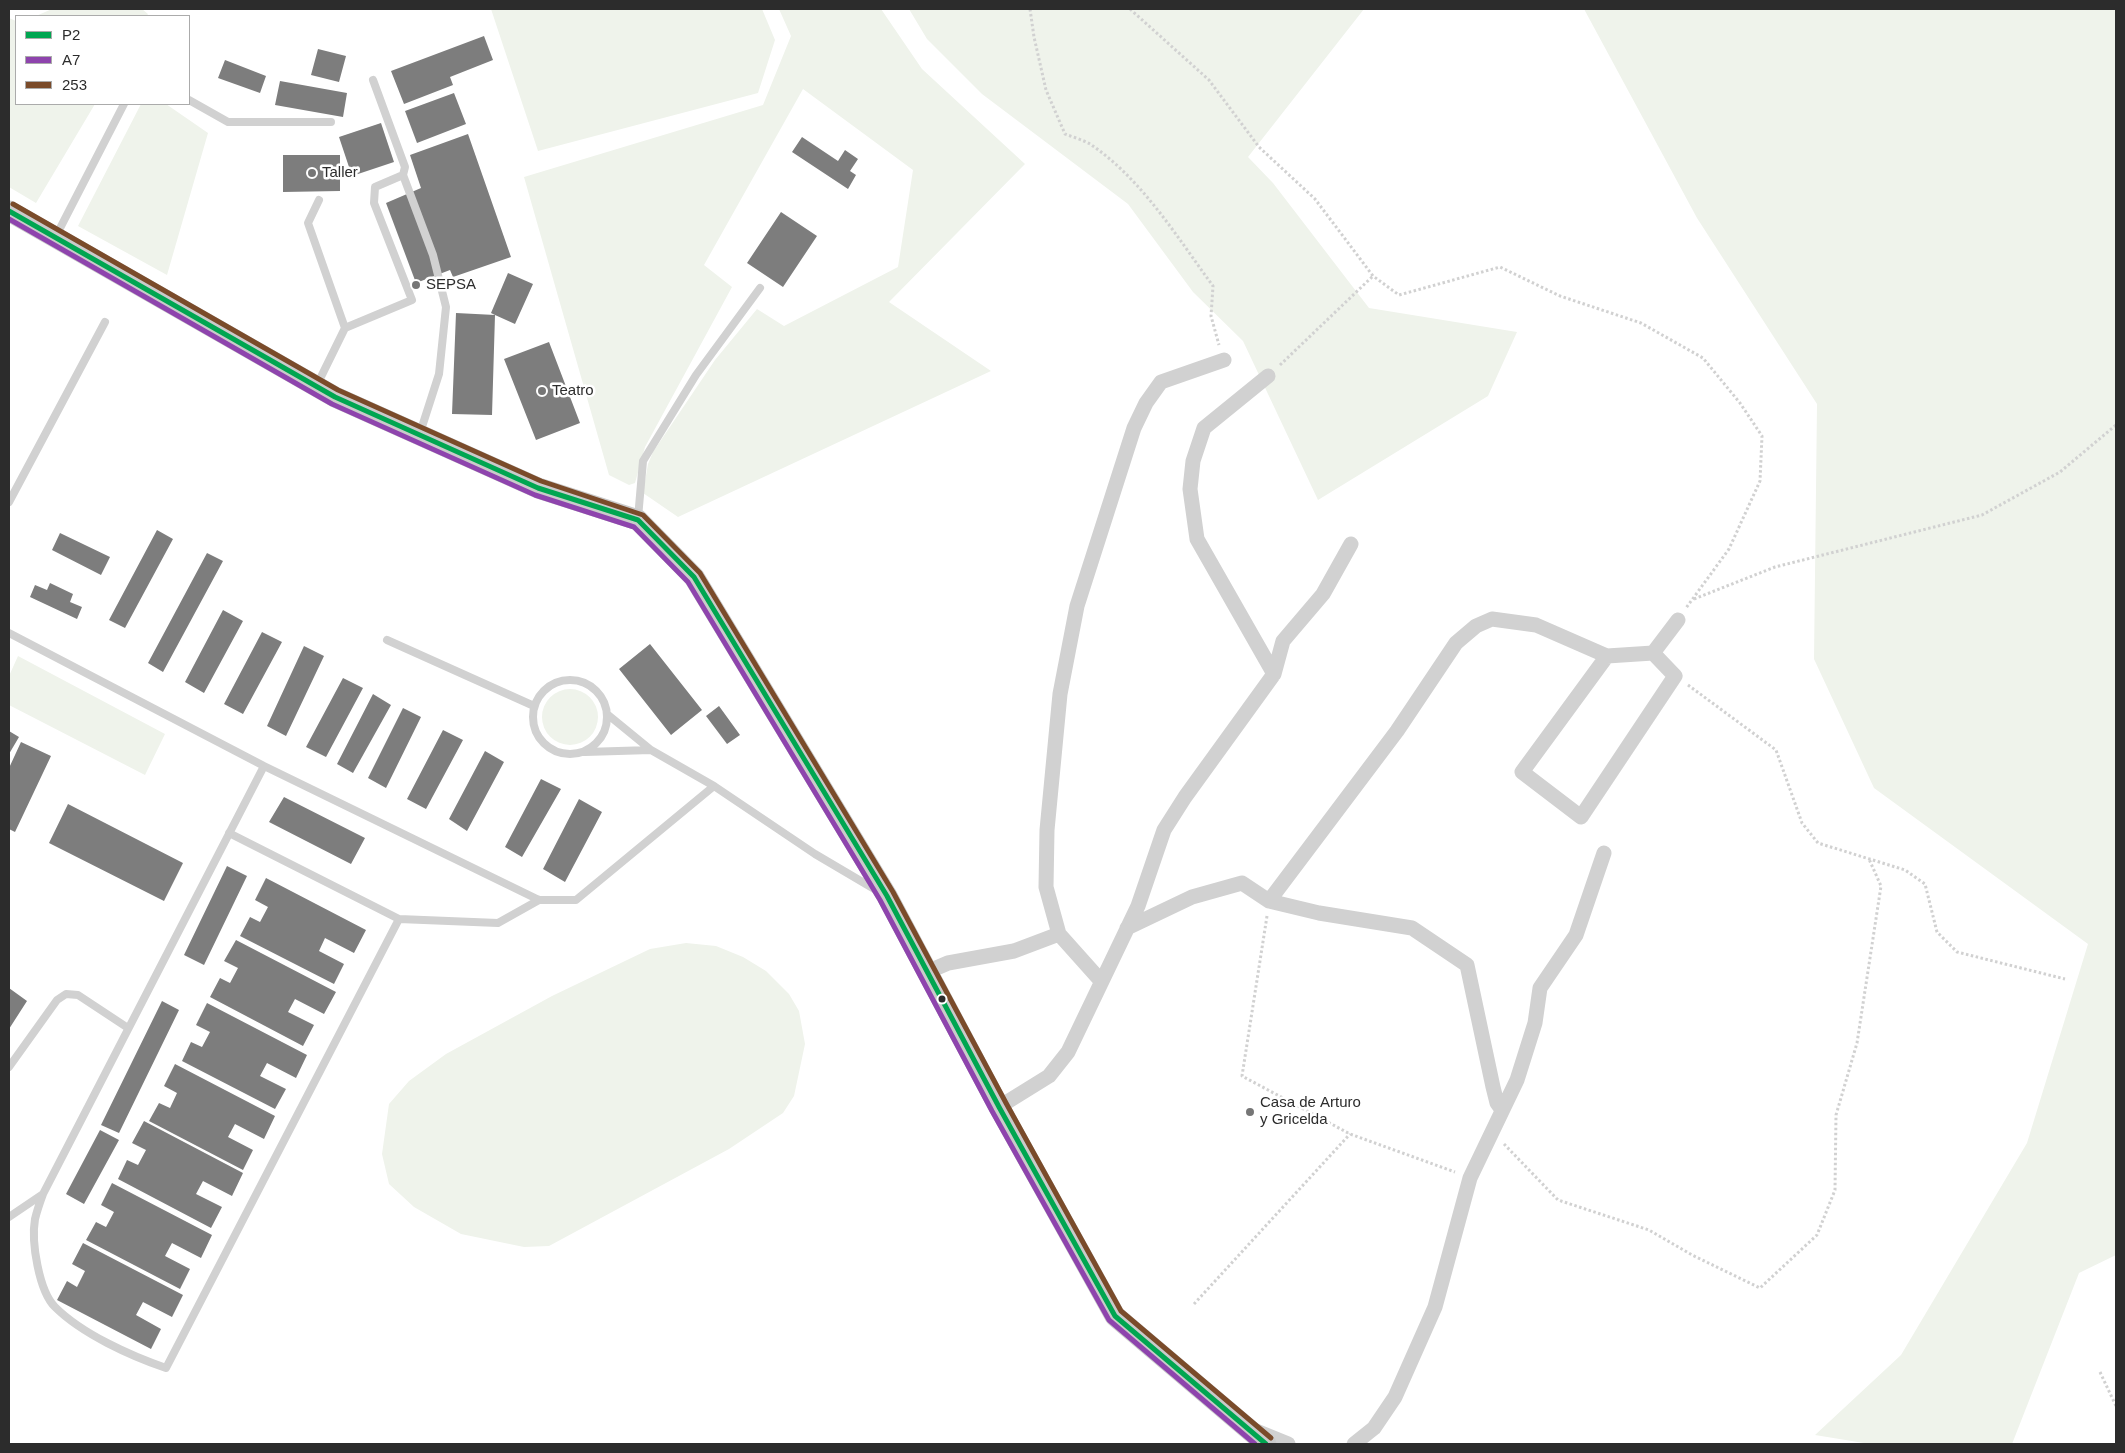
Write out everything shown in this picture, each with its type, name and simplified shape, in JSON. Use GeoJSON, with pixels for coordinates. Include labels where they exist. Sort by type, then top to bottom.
{"type":"FeatureCollection","features":[{"type":"Feature","properties":{"kind":"main road"},"geometry":{"type":"LineString","coordinates":[[9,211],[316,386],[419,435],[538,488],[638,520],[694,577],[887,896],[998,1107],[1115,1316],[1266,1444]]}},
{"type":"Feature","properties":{"kind":"street"},"geometry":{"type":"LineString","coordinates":[[1101,981],[1059,934],[1046,887],[1047,830],[1060,694],[1077,606],[1134,428],[1146,403],[1161,382],[1224,360]]}},
{"type":"Feature","properties":{"kind":"street"},"geometry":{"type":"LineString","coordinates":[[1268,376],[1204,428],[1193,461],[1190,489],[1197,539],[1274,674]]}},
{"type":"Feature","properties":{"kind":"street"},"geometry":{"type":"LineString","coordinates":[[998,1107],[1049,1076],[1068,1052],[1138,906],[1164,830],[1185,797],[1274,674],[1283,641],[1323,594],[1351,544]]}},
{"type":"Feature","properties":{"kind":"street"},"geometry":{"type":"LineString","coordinates":[[1269,901],[1397,731],[1456,643],[1476,626],[1492,619],[1536,625],[1606,656],[1653,653],[1678,620]]}},
{"type":"Feature","properties":{"kind":"street"},"geometry":{"type":"LineString","coordinates":[[1606,656],[1522,772],[1580,817],[1675,676],[1653,653]]}},
{"type":"Feature","properties":{"kind":"street"},"geometry":{"type":"LineString","coordinates":[[1354,1444],[1374,1428],[1395,1396],[1435,1307],[1470,1178],[1517,1080],[1535,1023],[1540,988],[1576,935],[1604,853]]}},
{"type":"Feature","properties":{"kind":"street"},"geometry":{"type":"LineString","coordinates":[[1127,928],[1192,897],[1242,883],[1269,901],[1319,913],[1412,928],[1466,965],[1493,1087],[1497,1103],[1502,1110]]}},
{"type":"Feature","properties":{"kind":"street"},"geometry":{"type":"LineString","coordinates":[[927,972],[948,963],[1014,951],[1059,934]]}},
{"type":"Feature","properties":{"kind":"street"},"geometry":{"type":"LineString","coordinates":[[1248,1428],[1288,1444]]}},
{"type":"Feature","properties":{"kind":"lane"},"geometry":{"type":"LineString","coordinates":[[373,80],[406,167],[403,175],[433,255],[446,308],[440,374],[419,435]]}},
{"type":"Feature","properties":{"kind":"lane"},"geometry":{"type":"LineString","coordinates":[[190,101],[228,122],[330,122]]}},
{"type":"Feature","properties":{"kind":"lane"},"geometry":{"type":"LineString","coordinates":[[55,238],[123,105]]}},
{"type":"Feature","properties":{"kind":"lane"},"geometry":{"type":"LineString","coordinates":[[316,386],[344,328],[412,300],[374,202],[375,187],[403,175]]}},
{"type":"Feature","properties":{"kind":"lane"},"geometry":{"type":"LineString","coordinates":[[319,200],[308,224],[344,328]]}},
{"type":"Feature","properties":{"kind":"lane"},"geometry":{"type":"LineString","coordinates":[[638,520],[643,461],[696,375],[760,288]]}},
{"type":"Feature","properties":{"kind":"lane"},"geometry":{"type":"LineString","coordinates":[[9,502],[106,322]]}},
{"type":"Feature","properties":{"kind":"lane"},"geometry":{"type":"LineString","coordinates":[[9,633],[264,766],[539,900],[576,900],[714,786]]}},
{"type":"Feature","properties":{"kind":"lane"},"geometry":{"type":"LineString","coordinates":[[387,640],[534,706]]}},
{"type":"Feature","properties":{"kind":"lane"},"geometry":{"type":"LineString","coordinates":[[584,752],[602,737],[606,726],[607,714],[604,701],[586,683],[574,679],[561,680],[549,685],[540,694],[534,706],[532,719],[535,730],[541,740],[550,748],[560,753],[572,754],[650,750]]}},
{"type":"Feature","properties":{"kind":"lane"},"geometry":{"type":"LineString","coordinates":[[607,714],[650,750],[714,786],[815,854],[887,896]]}},
{"type":"Feature","properties":{"kind":"lane"},"geometry":{"type":"LineString","coordinates":[[264,766],[43,1194],[35,1220],[35,1240],[42,1285],[55,1307],[91,1334],[135,1358],[166,1368],[399,919]]}},
{"type":"Feature","properties":{"kind":"lane"},"geometry":{"type":"LineString","coordinates":[[229,833],[399,919],[498,923],[539,900]]}},
{"type":"Feature","properties":{"kind":"lane"},"geometry":{"type":"LineString","coordinates":[[9,1067],[56,1000],[66,994],[78,995],[128,1028]]}},
{"type":"Feature","properties":{"kind":"lane"},"geometry":{"type":"LineString","coordinates":[[9,1217],[43,1194]]}},
{"type":"Feature","properties":{"kind":"path"},"geometry":{"type":"LineString","coordinates":[[1030,9],[1034,37],[1046,90],[1066,134],[1090,144],[1127,176],[1149,199],[1213,286],[1211,316],[1224,360]]}},
{"type":"Feature","properties":{"kind":"path"},"geometry":{"type":"LineString","coordinates":[[1130,9],[1209,80],[1259,147],[1315,199],[1373,276],[1399,295],[1500,267],[1560,296],[1641,323],[1703,358],[1740,403],[1762,436],[1760,481],[1729,549],[1678,620]]}},
{"type":"Feature","properties":{"kind":"path"},"geometry":{"type":"LineString","coordinates":[[1268,376],[1373,276]]}},
{"type":"Feature","properties":{"kind":"path"},"geometry":{"type":"LineString","coordinates":[[1693,599],[1775,567],[1982,515],[2060,472],[2116,425]]}},
{"type":"Feature","properties":{"kind":"path"},"geometry":{"type":"LineString","coordinates":[[1675,676],[1776,750],[1802,823],[1818,843],[1904,870],[1925,884],[1937,932],[1957,952],[2066,979]]}},
{"type":"Feature","properties":{"kind":"path"},"geometry":{"type":"LineString","coordinates":[[1492,1132],[1558,1200],[1649,1230],[1692,1255],[1760,1288],[1817,1235],[1834,1190],[1836,1115],[1857,1043],[1881,886],[1869,859]]}},
{"type":"Feature","properties":{"kind":"path"},"geometry":{"type":"LineString","coordinates":[[1269,901],[1242,1076],[1350,1134],[1470,1178]]}},
{"type":"Feature","properties":{"kind":"path"},"geometry":{"type":"LineString","coordinates":[[1194,1304],[1350,1134]]}},
{"type":"Feature","properties":{"kind":"path"},"geometry":{"type":"LineString","coordinates":[[2100,1372],[2116,1406]]}},
{"type":"Feature","properties":{"kind":"shaded area"},"geometry":{"type":"Polygon","coordinates":[[[52,9],[142,9],[148,14],[148,15],[38,15],[52,9]]]}},
{"type":"Feature","properties":{"kind":"shaded area"},"geometry":{"type":"Polygon","coordinates":[[[491,9],[762,9],[775,40],[758,93],[538,151],[491,9]]]}},
{"type":"Feature","properties":{"kind":"shaded area"},"geometry":{"type":"Polygon","coordinates":[[[779,9],[881,9],[922,69],[1025,164],[889,302],[991,371],[678,517],[643,493],[648,464],[653,452],[715,360],[757,309],[784,326],[898,267],[913,170],[803,89],[704,265],[732,287],[645,447],[635,483],[629,485],[609,475],[524,177],[763,105],[791,36],[779,9]]]}},
{"type":"Feature","properties":{"kind":"shaded area"},"geometry":{"type":"Polygon","coordinates":[[[909,9],[1364,9],[1248,157],[1273,183],[1369,308],[1517,332],[1488,396],[1318,500],[1243,341],[1193,292],[1128,204],[982,94],[927,39],[909,9]]]}},
{"type":"Feature","properties":{"kind":"shaded area"},"geometry":{"type":"Polygon","coordinates":[[[1584,9],[2116,9],[2116,1255],[2079,1273],[2012,1444],[1870,1444],[1815,1435],[1901,1355],[2027,1143],[2088,944],[1874,788],[1814,659],[1817,404],[1697,218],[1584,9]]]}},
{"type":"Feature","properties":{"kind":"shaded area"},"geometry":{"type":"Polygon","coordinates":[[[9,18],[15,21],[15,105],[94,105],[36,203],[9,187],[9,18]]]}},
{"type":"Feature","properties":{"kind":"shaded area"},"geometry":{"type":"Polygon","coordinates":[[[140,105],[167,105],[208,133],[167,275],[78,226],[140,105]]]}},
{"type":"Feature","properties":{"kind":"shaded area"},"geometry":{"type":"Polygon","coordinates":[[[18,656],[165,734],[145,775],[9,705],[9,676],[18,656]]]}},
{"type":"Feature","properties":{"kind":"shaded area"},"geometry":{"type":"Polygon","coordinates":[[[564,689],[576,689],[586,693],[594,701],[598,717],[594,733],[586,741],[576,745],[564,745],[554,741],[546,733],[542,723],[542,711],[546,701],[554,693],[564,689]]]}},
{"type":"Feature","properties":{"kind":"shaded area"},"geometry":{"type":"Polygon","coordinates":[[[686,943],[716,946],[743,957],[766,971],[789,994],[799,1011],[805,1044],[794,1096],[783,1113],[729,1149],[549,1246],[524,1247],[461,1234],[414,1207],[389,1184],[382,1154],[389,1104],[409,1081],[446,1054],[552,996],[650,949],[686,943]]]}},
{"type":"Feature","properties":{"kind":"building"},"geometry":{"type":"Polygon","coordinates":[[[484,36],[493,60],[450,77],[453,85],[404,104],[391,71],[484,36]]]}},
{"type":"Feature","properties":{"kind":"building"},"geometry":{"type":"Polygon","coordinates":[[[318,49],[346,56],[339,82],[311,75],[318,49]]]}},
{"type":"Feature","properties":{"kind":"building"},"geometry":{"type":"Polygon","coordinates":[[[225,60],[266,76],[260,93],[218,78],[225,60]]]}},
{"type":"Feature","properties":{"kind":"building"},"geometry":{"type":"Polygon","coordinates":[[[280,81],[347,93],[343,117],[275,105],[280,81]]]}},
{"type":"Feature","properties":{"kind":"building"},"geometry":{"type":"Polygon","coordinates":[[[454,93],[466,124],[417,143],[405,111],[454,93]]]}},
{"type":"Feature","properties":{"kind":"building","name":"Taller"},"geometry":{"type":"Polygon","coordinates":[[[381,123],[394,162],[352,176],[339,137],[381,123]]]}},
{"type":"Feature","properties":{"kind":"building"},"geometry":{"type":"Polygon","coordinates":[[[468,134],[511,257],[453,277],[450,270],[416,283],[386,203],[421,188],[410,155],[468,134]]]}},
{"type":"Feature","properties":{"kind":"building"},"geometry":{"type":"Polygon","coordinates":[[[802,137],[838,161],[845,150],[858,159],[850,171],[856,175],[848,189],[792,152],[802,137]]]}},
{"type":"Feature","properties":{"kind":"building","name":"Taller"},"geometry":{"type":"Polygon","coordinates":[[[283,155],[340,155],[340,191],[283,192],[283,155]]]}},
{"type":"Feature","properties":{"kind":"building"},"geometry":{"type":"Polygon","coordinates":[[[781,212],[817,236],[783,287],[747,263],[781,212]]]}},
{"type":"Feature","properties":{"kind":"building"},"geometry":{"type":"Polygon","coordinates":[[[508,273],[533,284],[515,324],[491,313],[508,273]]]}},
{"type":"Feature","properties":{"kind":"building"},"geometry":{"type":"Polygon","coordinates":[[[456,313],[495,315],[492,415],[452,414],[456,313]]]}},
{"type":"Feature","properties":{"kind":"building","name":"Teatro"},"geometry":{"type":"Polygon","coordinates":[[[549,342],[580,423],[536,440],[504,359],[549,342]]]}},
{"type":"Feature","properties":{"kind":"building"},"geometry":{"type":"Polygon","coordinates":[[[157,530],[173,539],[125,628],[109,620],[157,530]]]}},
{"type":"Feature","properties":{"kind":"building"},"geometry":{"type":"Polygon","coordinates":[[[60,533],[110,557],[101,575],[52,550],[60,533]]]}},
{"type":"Feature","properties":{"kind":"building"},"geometry":{"type":"Polygon","coordinates":[[[207,553],[223,561],[163,672],[148,663],[207,553]]]}},
{"type":"Feature","properties":{"kind":"building"},"geometry":{"type":"Polygon","coordinates":[[[50,583],[73,594],[70,602],[82,607],[77,619],[30,597],[35,585],[47,590],[50,583]]]}},
{"type":"Feature","properties":{"kind":"building"},"geometry":{"type":"Polygon","coordinates":[[[223,610],[243,621],[204,693],[185,682],[223,610]]]}},
{"type":"Feature","properties":{"kind":"building"},"geometry":{"type":"Polygon","coordinates":[[[262,632],[282,642],[243,714],[224,704],[262,632]]]}},
{"type":"Feature","properties":{"kind":"building"},"geometry":{"type":"Polygon","coordinates":[[[650,644],[702,710],[671,735],[619,669],[650,644]]]}},
{"type":"Feature","properties":{"kind":"building"},"geometry":{"type":"Polygon","coordinates":[[[304,646],[324,656],[286,736],[267,726],[304,646]]]}},
{"type":"Feature","properties":{"kind":"building"},"geometry":{"type":"Polygon","coordinates":[[[343,678],[363,688],[326,757],[306,747],[343,678]]]}},
{"type":"Feature","properties":{"kind":"building"},"geometry":{"type":"Polygon","coordinates":[[[373,694],[391,705],[353,773],[337,764],[373,694]]]}},
{"type":"Feature","properties":{"kind":"building"},"geometry":{"type":"Polygon","coordinates":[[[719,706],[740,735],[727,744],[706,716],[719,706]]]}},
{"type":"Feature","properties":{"kind":"building"},"geometry":{"type":"Polygon","coordinates":[[[403,708],[421,717],[386,788],[368,778],[403,708]]]}},
{"type":"Feature","properties":{"kind":"building"},"geometry":{"type":"Polygon","coordinates":[[[443,730],[463,740],[426,809],[407,799],[443,730]]]}},
{"type":"Feature","properties":{"kind":"building"},"geometry":{"type":"Polygon","coordinates":[[[9,731],[19,737],[9,754],[9,731]]]}},
{"type":"Feature","properties":{"kind":"building"},"geometry":{"type":"Polygon","coordinates":[[[21,742],[51,756],[15,832],[9,829],[9,768],[21,742]]]}},
{"type":"Feature","properties":{"kind":"building"},"geometry":{"type":"Polygon","coordinates":[[[485,751],[504,762],[467,831],[449,819],[485,751]]]}},
{"type":"Feature","properties":{"kind":"building"},"geometry":{"type":"Polygon","coordinates":[[[541,779],[561,789],[522,857],[505,847],[541,779]]]}},
{"type":"Feature","properties":{"kind":"building"},"geometry":{"type":"Polygon","coordinates":[[[284,797],[365,838],[351,864],[269,822],[284,797]]]}},
{"type":"Feature","properties":{"kind":"building"},"geometry":{"type":"Polygon","coordinates":[[[579,799],[602,812],[565,882],[543,869],[579,799]]]}},
{"type":"Feature","properties":{"kind":"building"},"geometry":{"type":"Polygon","coordinates":[[[68,804],[183,863],[164,901],[49,843],[68,804]]]}},
{"type":"Feature","properties":{"kind":"building"},"geometry":{"type":"Polygon","coordinates":[[[227,866],[247,876],[204,965],[184,955],[227,866]]]}},
{"type":"Feature","properties":{"kind":"building"},"geometry":{"type":"Polygon","coordinates":[[[266,878],[366,930],[354,953],[325,938],[319,951],[344,964],[334,984],[240,936],[250,917],[260,922],[268,907],[255,900],[266,878]]]}},
{"type":"Feature","properties":{"kind":"building"},"geometry":{"type":"Polygon","coordinates":[[[236,940],[336,992],[324,1014],[295,999],[288,1012],[314,1025],[303,1046],[210,997],[220,978],[230,983],[238,968],[224,961],[236,940]]]}},
{"type":"Feature","properties":{"kind":"building"},"geometry":{"type":"Polygon","coordinates":[[[9,988],[27,1001],[9,1029],[9,988]]]}},
{"type":"Feature","properties":{"kind":"building"},"geometry":{"type":"Polygon","coordinates":[[[162,1001],[179,1010],[119,1133],[101,1125],[162,1001]]]}},
{"type":"Feature","properties":{"kind":"building"},"geometry":{"type":"Polygon","coordinates":[[[207,1003],[307,1055],[296,1078],[267,1063],[260,1076],[286,1089],[275,1109],[182,1061],[191,1042],[202,1047],[210,1032],[196,1025],[207,1003]]]}},
{"type":"Feature","properties":{"kind":"building"},"geometry":{"type":"Polygon","coordinates":[[[175,1064],[275,1116],[264,1139],[235,1124],[228,1137],[253,1150],[243,1170],[149,1121],[159,1103],[170,1108],[177,1093],[164,1086],[175,1064]]]}},
{"type":"Feature","properties":{"kind":"building"},"geometry":{"type":"Polygon","coordinates":[[[144,1121],[243,1173],[232,1196],[203,1181],[196,1194],[222,1207],[211,1228],[118,1179],[127,1160],[138,1165],[146,1150],[132,1143],[144,1121]]]}},
{"type":"Feature","properties":{"kind":"building"},"geometry":{"type":"Polygon","coordinates":[[[100,1130],[119,1140],[84,1204],[66,1194],[100,1130]]]}},
{"type":"Feature","properties":{"kind":"building"},"geometry":{"type":"Polygon","coordinates":[[[112,1183],[212,1235],[201,1258],[172,1243],[165,1256],[190,1269],[180,1289],[86,1240],[96,1222],[106,1227],[114,1212],[101,1205],[112,1183]]]}},
{"type":"Feature","properties":{"kind":"building"},"geometry":{"type":"Polygon","coordinates":[[[83,1243],[183,1295],[172,1317],[143,1302],[136,1315],[161,1329],[151,1349],[57,1300],[67,1281],[77,1287],[85,1271],[72,1264],[83,1243]]]}},
{"type":"Feature","properties":{"kind":"transit line","name":"253"},"geometry":{"type":"LineString","coordinates":[[13,204],[338,390],[541,481],[643,515],[700,573],[893,892],[1006,1103],[1121,1311],[1271,1438]]}},
{"type":"Feature","properties":{"kind":"transit line","name":"P2"},"geometry":{"type":"LineString","coordinates":[[9,211],[335,397],[538,488],[638,520],[694,577],[887,896],[999,1107],[1115,1316],[1266,1444]]}},
{"type":"Feature","properties":{"kind":"transit line","name":"A7"},"geometry":{"type":"LineString","coordinates":[[9,219],[332,404],[535,495],[634,527],[688,582],[880,900],[992,1111],[1109,1320],[1255,1444]]}},
{"type":"Feature","properties":{"kind":"place","name":"Taller"},"geometry":{"type":"Point","coordinates":[312,173]}},
{"type":"Feature","properties":{"kind":"place","name":"SEPSA"},"geometry":{"type":"Point","coordinates":[416,285]}},
{"type":"Feature","properties":{"kind":"place","name":"Teatro"},"geometry":{"type":"Point","coordinates":[542,391]}},
{"type":"Feature","properties":{"kind":"place","name":"Casa de Arturo y Gricelda"},"geometry":{"type":"Point","coordinates":[1250,1112]}}]}
